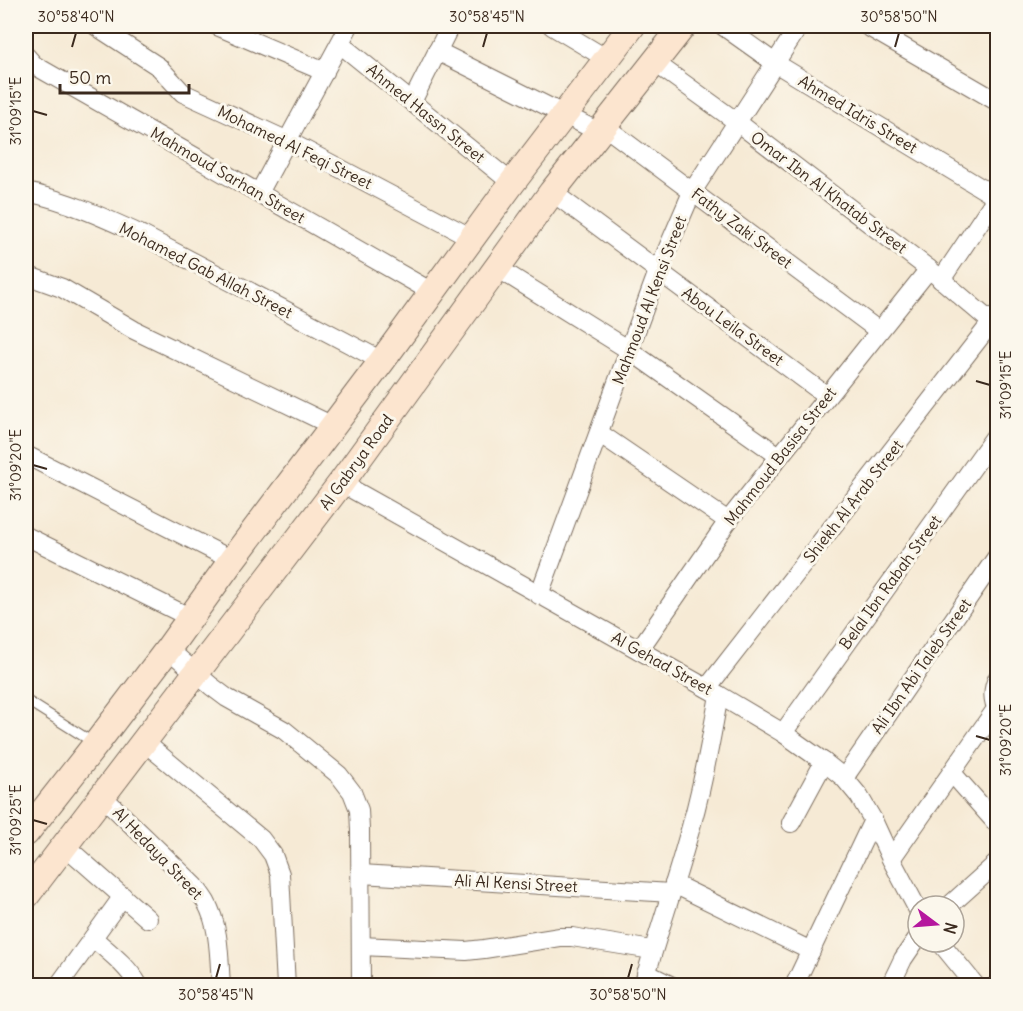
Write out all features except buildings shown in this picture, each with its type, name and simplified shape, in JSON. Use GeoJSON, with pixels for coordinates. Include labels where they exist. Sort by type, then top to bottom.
{"type":"FeatureCollection","features":[{"type":"Feature","properties":{"kind":"street","name":"Mohamed Al Feqi Street"},"geometry":{"type":"LineString","coordinates":[[96,26],[159,67],[183,93],[288,141],[472,238]]}},
{"type":"Feature","properties":{"kind":"street"},"geometry":{"type":"LineString","coordinates":[[217,26],[325,72]]}},
{"type":"Feature","properties":{"kind":"street"},"geometry":{"type":"LineString","coordinates":[[259,193],[349,26]]}},
{"type":"Feature","properties":{"kind":"street"},"geometry":{"type":"LineString","coordinates":[[412,102],[450,26]]}},
{"type":"Feature","properties":{"kind":"street"},"geometry":{"type":"LineString","coordinates":[[552,26],[607,59]]}},
{"type":"Feature","properties":{"kind":"street"},"geometry":{"type":"LineString","coordinates":[[26,833],[168,650],[232,560],[382,362],[512,183],[632,26]]}},
{"type":"Feature","properties":{"kind":"street","name":"Al Gabrya Road"},"geometry":{"type":"LineString","coordinates":[[26,896],[341,483],[552,192],[683,26]]}},
{"type":"Feature","properties":{"kind":"street","name":"Ahmed Idris Street"},"geometry":{"type":"LineString","coordinates":[[723,26],[775,63],[997,196]]}},
{"type":"Feature","properties":{"kind":"street","name":"Mahmoud Al Kensi Street"},"geometry":{"type":"LineString","coordinates":[[539,595],[658,271],[692,192],[799,26]]}},
{"type":"Feature","properties":{"kind":"street"},"geometry":{"type":"LineString","coordinates":[[867,26],[998,102]]}},
{"type":"Feature","properties":{"kind":"street","name":"Ahmed Hassn Street"},"geometry":{"type":"LineString","coordinates":[[340,44],[512,183]]}},
{"type":"Feature","properties":{"kind":"street","name":"Fathy Zaki Street"},"geometry":{"type":"LineString","coordinates":[[437,51],[564,114],[601,129],[692,192],[879,331]]}},
{"type":"Feature","properties":{"kind":"street","name":"Omar Ibn Al Khatab Street"},"geometry":{"type":"LineString","coordinates":[[654,62],[738,122],[995,322]]}},
{"type":"Feature","properties":{"kind":"street","name":"Mahmoud Sarhan Street"},"geometry":{"type":"LineString","coordinates":[[28,67],[259,193],[432,292]]}},
{"type":"Feature","properties":{"kind":"street","name":"Mohamed Gab Allah Street"},"geometry":{"type":"LineString","coordinates":[[26,192],[106,218],[382,362]]}},
{"type":"Feature","properties":{"kind":"street","name":"Abou Leila Street"},"geometry":{"type":"LineString","coordinates":[[552,192],[827,396]]}},
{"type":"Feature","properties":{"kind":"street","name":"Mahmoud Basisa Street"},"geometry":{"type":"LineString","coordinates":[[639,650],[728,521],[779,456],[879,331],[935,274],[997,196]]}},
{"type":"Feature","properties":{"kind":"street"},"geometry":{"type":"LineString","coordinates":[[496,267],[629,350],[779,456]]}},
{"type":"Feature","properties":{"kind":"street"},"geometry":{"type":"LineString","coordinates":[[26,275],[62,288],[134,330],[333,426]]}},
{"type":"Feature","properties":{"kind":"street","name":"Shiekh Al Arab Street"},"geometry":{"type":"LineString","coordinates":[[713,692],[995,322]]}},
{"type":"Feature","properties":{"kind":"street","name":"Belal Ibn Rabah Street"},"geometry":{"type":"LineString","coordinates":[[783,732],[998,432]]}},
{"type":"Feature","properties":{"kind":"street"},"geometry":{"type":"LineString","coordinates":[[598,433],[728,521]]}},
{"type":"Feature","properties":{"kind":"street"},"geometry":{"type":"LineString","coordinates":[[26,455],[232,560]]}},
{"type":"Feature","properties":{"kind":"street","name":"Al Gehad Street"},"geometry":{"type":"LineString","coordinates":[[341,483],[783,732],[844,778],[859,796],[910,894]]}},
{"type":"Feature","properties":{"kind":"street"},"geometry":{"type":"LineString","coordinates":[[26,536],[191,618]]}},
{"type":"Feature","properties":{"kind":"street","name":"Ali Ibn Abi Taleb Street"},"geometry":{"type":"LineString","coordinates":[[844,778],[998,555]]}},
{"type":"Feature","properties":{"kind":"street"},"geometry":{"type":"LineString","coordinates":[[168,650],[227,698],[284,730],[339,775],[352,792],[359,810],[361,986]]}},
{"type":"Feature","properties":{"kind":"street"},"geometry":{"type":"LineString","coordinates":[[891,859],[997,710],[993,686],[998,676]]}},
{"type":"Feature","properties":{"kind":"street"},"geometry":{"type":"LineString","coordinates":[[672,986],[645,979],[652,950],[687,843],[701,787],[708,756],[713,692]]}},
{"type":"Feature","properties":{"kind":"street"},"geometry":{"type":"LineString","coordinates":[[143,741],[261,839],[273,855],[280,874],[286,986]]}},
{"type":"Feature","properties":{"kind":"street"},"geometry":{"type":"LineString","coordinates":[[791,823],[824,762]]}},
{"type":"Feature","properties":{"kind":"street"},"geometry":{"type":"LineString","coordinates":[[952,773],[998,825]]}},
{"type":"Feature","properties":{"kind":"street","name":"Al Hedaya Street"},"geometry":{"type":"LineString","coordinates":[[101,795],[195,886],[206,902],[214,921],[221,986]]}},
{"type":"Feature","properties":{"kind":"street"},"geometry":{"type":"LineString","coordinates":[[794,986],[873,820]]}},
{"type":"Feature","properties":{"kind":"street"},"geometry":{"type":"LineString","coordinates":[[64,845],[148,919]]}},
{"type":"Feature","properties":{"kind":"street"},"geometry":{"type":"LineString","coordinates":[[962,894],[998,862]]}},
{"type":"Feature","properties":{"kind":"street","name":"Ali Al Kensi Street"},"geometry":{"type":"LineString","coordinates":[[361,874],[672,888]]}},
{"type":"Feature","properties":{"kind":"street"},"geometry":{"type":"LineString","coordinates":[[672,888],[811,951]]}},
{"type":"Feature","properties":{"kind":"street"},"geometry":{"type":"LineString","coordinates":[[58,986],[123,896]]}},
{"type":"Feature","properties":{"kind":"street"},"geometry":{"type":"LineString","coordinates":[[361,946],[466,951],[566,937],[652,950]]}},
{"type":"Feature","properties":{"kind":"street"},"geometry":{"type":"LineString","coordinates":[[93,938],[125,966],[139,986]]}},
{"type":"Feature","properties":{"kind":"street"},"geometry":{"type":"LineString","coordinates":[[890,986],[906,954]]}},
{"type":"Feature","properties":{"kind":"street"},"geometry":{"type":"LineString","coordinates":[[950,954],[976,986]]}},
{"type":"Feature","properties":{"kind":"lane"},"geometry":{"type":"LineString","coordinates":[[26,700],[96,744]]}}]}
